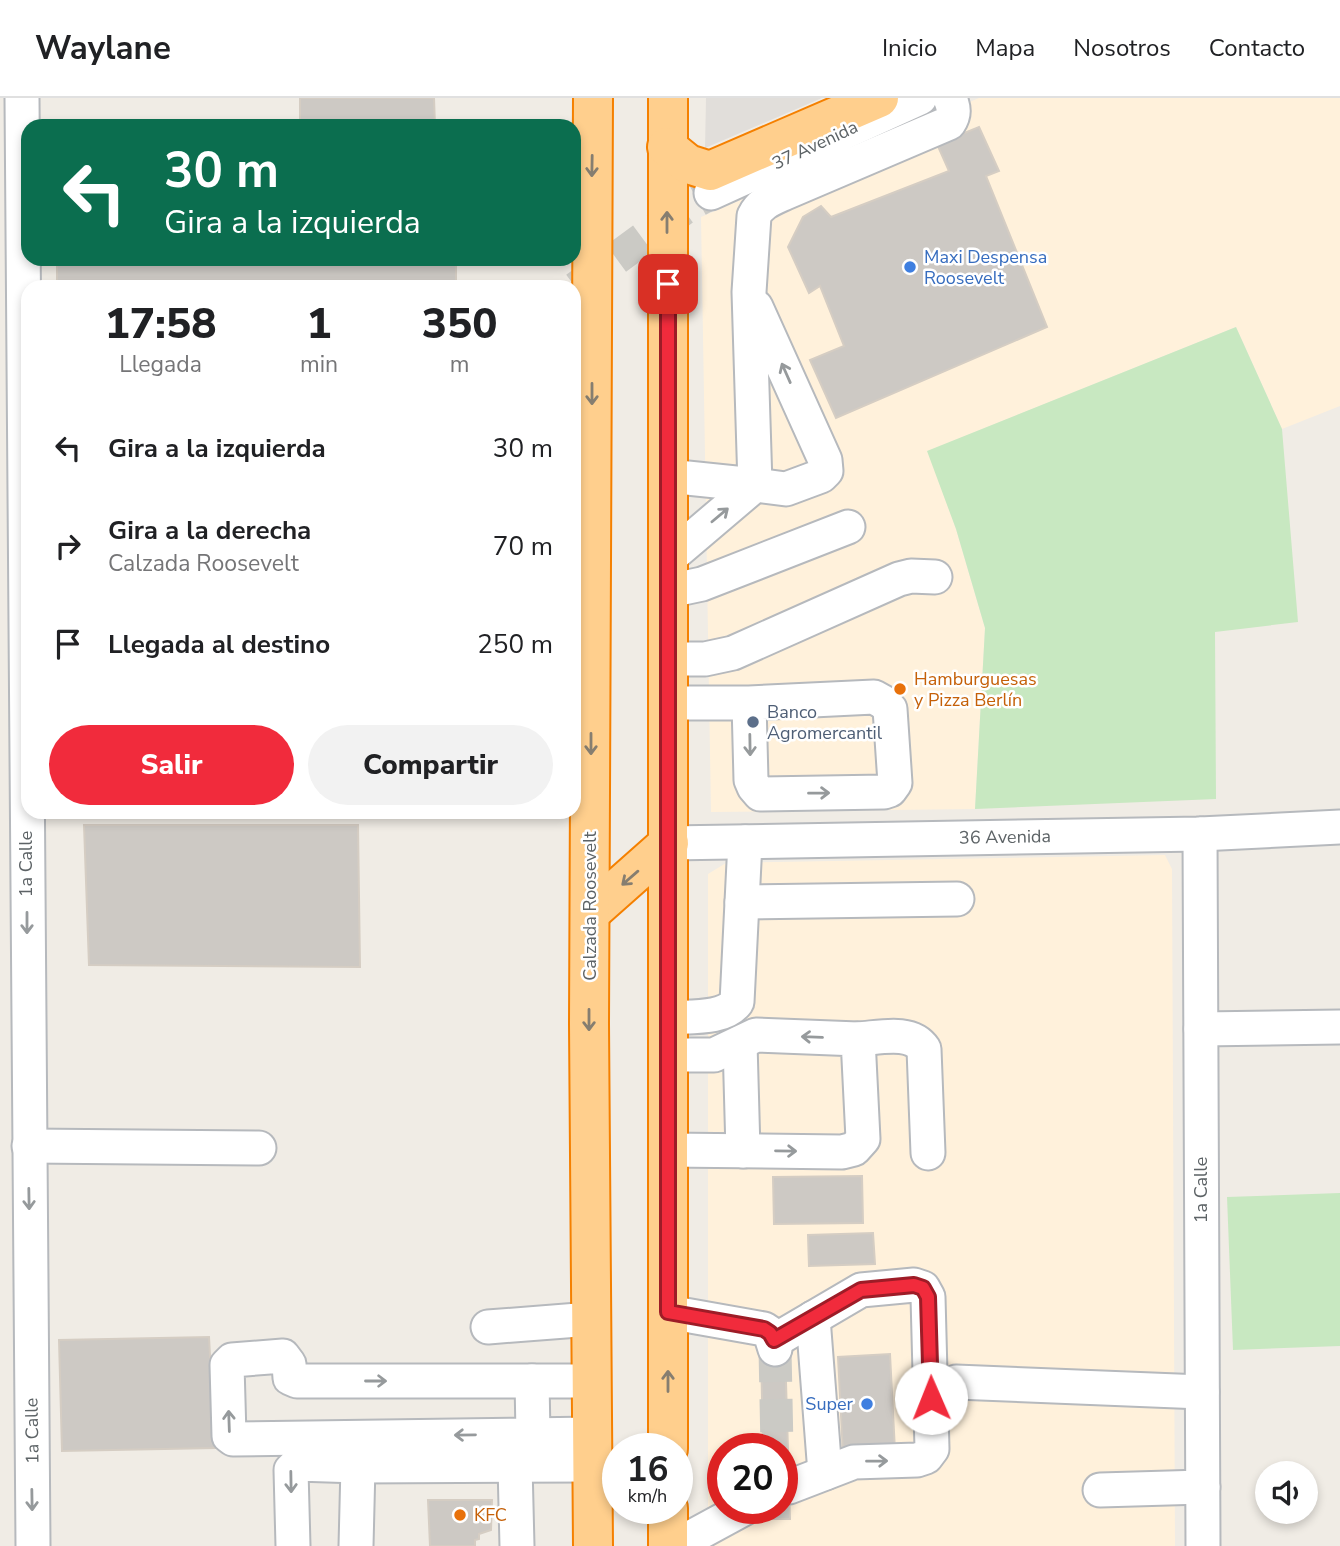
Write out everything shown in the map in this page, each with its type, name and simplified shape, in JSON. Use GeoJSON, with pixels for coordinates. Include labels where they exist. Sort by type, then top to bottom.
{"type":"FeatureCollection","features":[{"type":"Feature","properties":{"kind":"highway","name":"Calzada Roosevelt"},"geometry":{"type":"LineString","coordinates":[[593,98],[583,487],[583,706],[590,913],[593,1546]]}},
{"type":"Feature","properties":{"kind":"highway"},"geometry":{"type":"LineString","coordinates":[[667,98],[668,1433]]}},
{"type":"Feature","properties":{"kind":"highway"},"geometry":{"type":"LineString","coordinates":[[667,147],[688,164],[710,171],[879,98]]}},
{"type":"Feature","properties":{"kind":"highway"},"geometry":{"type":"LineString","coordinates":[[579,280],[591,234]]}},
{"type":"Feature","properties":{"kind":"highway"},"geometry":{"type":"LineString","coordinates":[[590,913],[669,843]]}},
{"type":"Feature","properties":{"kind":"highway"},"geometry":{"type":"LineString","coordinates":[[668,1524],[668,1546]]}},
{"type":"Feature","properties":{"kind":"street","name":"37 Avenida"},"geometry":{"type":"LineString","coordinates":[[711,193],[919,98]]}},
{"type":"Feature","properties":{"kind":"street"},"geometry":{"type":"LineString","coordinates":[[668,575],[755,485],[749,292],[754,216],[757,209],[765,202],[785,193],[949,123],[953,116],[950,98]]}},
{"type":"Feature","properties":{"kind":"street","name":"1a Calle"},"geometry":{"type":"LineString","coordinates":[[15,101],[21,593]]}},
{"type":"Feature","properties":{"kind":"street"},"geometry":{"type":"LineString","coordinates":[[668,476],[786,488],[821,476],[826,471],[825,460],[749,292]]}},
{"type":"Feature","properties":{"kind":"street"},"geometry":{"type":"LineString","coordinates":[[668,575],[702,583],[848,527]]}},
{"type":"Feature","properties":{"kind":"street"},"geometry":{"type":"LineString","coordinates":[[669,659],[720,657],[899,579],[911,576],[935,577]]}},
{"type":"Feature","properties":{"kind":"street"},"geometry":{"type":"LineString","coordinates":[[669,703],[749,703],[874,697],[890,709],[895,783],[890,790],[884,792],[760,794],[751,780],[749,703]]}},
{"type":"Feature","properties":{"kind":"street","name":"1a Calle"},"geometry":{"type":"LineString","coordinates":[[24,819],[33,1546]]}},
{"type":"Feature","properties":{"kind":"street","name":"36 Avenida"},"geometry":{"type":"LineString","coordinates":[[669,843],[1200,834],[1340,827]]}},
{"type":"Feature","properties":{"kind":"street","name":"1a Calle"},"geometry":{"type":"LineString","coordinates":[[1200,834],[1203,1546]]}},
{"type":"Feature","properties":{"kind":"street"},"geometry":{"type":"LineString","coordinates":[[668,1018],[731,1010],[737,1002],[745,842]]}},
{"type":"Feature","properties":{"kind":"street"},"geometry":{"type":"LineString","coordinates":[[742,902],[957,899]]}},
{"type":"Feature","properties":{"kind":"street"},"geometry":{"type":"LineString","coordinates":[[1201,1029],[1340,1027]]}},
{"type":"Feature","properties":{"kind":"street"},"geometry":{"type":"LineString","coordinates":[[669,1055],[714,1055],[757,1035],[858,1039],[910,1037],[919,1041],[924,1049],[928,1153]]}},
{"type":"Feature","properties":{"kind":"street"},"geometry":{"type":"LineString","coordinates":[[668,1150],[842,1152],[854,1149],[863,1139],[858,1039]]}},
{"type":"Feature","properties":{"kind":"street"},"geometry":{"type":"LineString","coordinates":[[740,1042],[743,1151]]}},
{"type":"Feature","properties":{"kind":"street"},"geometry":{"type":"LineString","coordinates":[[29,1146],[258,1148]]}},
{"type":"Feature","properties":{"kind":"street"},"geometry":{"type":"LineString","coordinates":[[668,1312],[764,1329],[770,1333],[775,1345],[813,1318],[861,1290],[914,1285],[923,1288],[928,1297],[932,1449],[926,1457],[917,1460],[854,1462],[798,1484]]}},
{"type":"Feature","properties":{"kind":"street"},"geometry":{"type":"LineString","coordinates":[[813,1318],[825,1473]]}},
{"type":"Feature","properties":{"kind":"street"},"geometry":{"type":"LineString","coordinates":[[488,1327],[591,1319]]}},
{"type":"Feature","properties":{"kind":"street"},"geometry":{"type":"LineString","coordinates":[[592,1381],[297,1381],[290,1378],[289,1364],[283,1356],[232,1360],[227,1365],[229,1436],[233,1440],[533,1434],[593,1450]]}},
{"type":"Feature","properties":{"kind":"street"},"geometry":{"type":"LineString","coordinates":[[532,1381],[533,1434]]}},
{"type":"Feature","properties":{"kind":"street"},"geometry":{"type":"LineString","coordinates":[[956,1382],[1202,1392]]}},
{"type":"Feature","properties":{"kind":"street"},"geometry":{"type":"LineString","coordinates":[[293,1546],[292,1466],[297,1464],[516,1465],[593,1450]]}},
{"type":"Feature","properties":{"kind":"street"},"geometry":{"type":"LineString","coordinates":[[516,1465],[517,1546]]}},
{"type":"Feature","properties":{"kind":"street"},"geometry":{"type":"LineString","coordinates":[[356,1546],[358,1466]]}},
{"type":"Feature","properties":{"kind":"street"},"geometry":{"type":"LineString","coordinates":[[1100,1490],[1203,1487]]}},
{"type":"Feature","properties":{"kind":"street"},"geometry":{"type":"LineString","coordinates":[[675,1546],[716,1524]]}},
{"type":"Feature","properties":{"kind":"shaded area"},"geometry":{"type":"Polygon","coordinates":[[[706,98],[822,98],[705,148],[706,98]]]}},
{"type":"Feature","properties":{"kind":"shaded area"},"geometry":{"type":"Polygon","coordinates":[[[979,98],[1340,98],[1340,406],[1282,429],[1236,327],[928,451],[956,529],[985,628],[975,809],[711,812],[701,217],[979,98]]]}},
{"type":"Feature","properties":{"kind":"shaded area"},"geometry":{"type":"Polygon","coordinates":[[[1165,855],[1172,869],[1175,1546],[708,1546],[708,1524],[798,1524],[798,1433],[708,1433],[708,874],[726,863],[1165,855]]]}},
{"type":"Feature","properties":{"kind":"green space"},"geometry":{"type":"Polygon","coordinates":[[[1236,327],[1282,429],[1298,622],[1215,632],[1216,799],[975,809],[985,628],[956,529],[927,451],[1236,327]]]}},
{"type":"Feature","properties":{"kind":"green space"},"geometry":{"type":"Polygon","coordinates":[[[1340,1193],[1340,1346],[1233,1350],[1227,1197],[1340,1193]]]}},
{"type":"Feature","properties":{"kind":"building"},"geometry":{"type":"Polygon","coordinates":[[[300,98],[434,98],[435,119],[300,119],[300,98]]]}},
{"type":"Feature","properties":{"kind":"building","name":"Maxi Despensa Roosevelt"},"geometry":{"type":"Polygon","coordinates":[[[979,127],[999,171],[986,176],[1047,327],[836,418],[810,360],[844,346],[820,286],[809,293],[788,247],[803,217],[821,206],[831,217],[949,171],[937,144],[979,127]]]}},
{"type":"Feature","properties":{"kind":"building"},"geometry":{"type":"Polygon","coordinates":[[[57,266],[456,266],[456,280],[57,280],[57,266]]]}},
{"type":"Feature","properties":{"kind":"building"},"geometry":{"type":"Polygon","coordinates":[[[84,825],[358,825],[360,967],[89,965],[84,825]]]}},
{"type":"Feature","properties":{"kind":"building"},"geometry":{"type":"Polygon","coordinates":[[[862,1176],[863,1223],[774,1224],[773,1177],[862,1176]]]}},
{"type":"Feature","properties":{"kind":"building"},"geometry":{"type":"Polygon","coordinates":[[[873,1233],[875,1264],[809,1266],[808,1235],[873,1233]]]}},
{"type":"Feature","properties":{"kind":"building"},"geometry":{"type":"Polygon","coordinates":[[[209,1337],[215,1448],[62,1451],[59,1340],[209,1337]]]}},
{"type":"Feature","properties":{"kind":"building"},"geometry":{"type":"Polygon","coordinates":[[[785,1348],[787,1433],[763,1433],[761,1349],[785,1348]]]}},
{"type":"Feature","properties":{"kind":"building","name":"Super"},"geometry":{"type":"Polygon","coordinates":[[[890,1354],[895,1451],[843,1454],[838,1357],[890,1354]]]}},
{"type":"Feature","properties":{"kind":"building","name":"KFC"},"geometry":{"type":"Polygon","coordinates":[[[428,1500],[492,1500],[491,1530],[479,1534],[475,1546],[430,1546],[428,1500]]]}},
{"type":"Feature","properties":{"kind":"tunnel"},"geometry":{"type":"LineString","coordinates":[[581,284],[686,207],[711,193]]}},
{"type":"Feature","properties":{"kind":"tunnel"},"geometry":{"type":"LineString","coordinates":[[775,1349],[777,1433]]}},
{"type":"Feature","properties":{"kind":"place","name":"Maxi Despensa Roosevelt"},"geometry":{"type":"Point","coordinates":[910,267]}},
{"type":"Feature","properties":{"kind":"place","name":"Hamburguesas y Pizza Berlín"},"geometry":{"type":"Point","coordinates":[900,689]}},
{"type":"Feature","properties":{"kind":"place","name":"Banco Agromercantil"},"geometry":{"type":"Point","coordinates":[753,722]}},
{"type":"Feature","properties":{"kind":"place","name":"Super"},"geometry":{"type":"Point","coordinates":[867,1404]}},
{"type":"Feature","properties":{"kind":"place","name":"KFC"},"geometry":{"type":"Point","coordinates":[460,1515]}},
{"type":"Feature","properties":{"kind":"route"},"geometry":{"type":"LineString","coordinates":[[668,284],[668,1312],[764,1329],[774,1340],[861,1290],[914,1285],[923,1288],[928,1297],[931,1398]]}}]}
